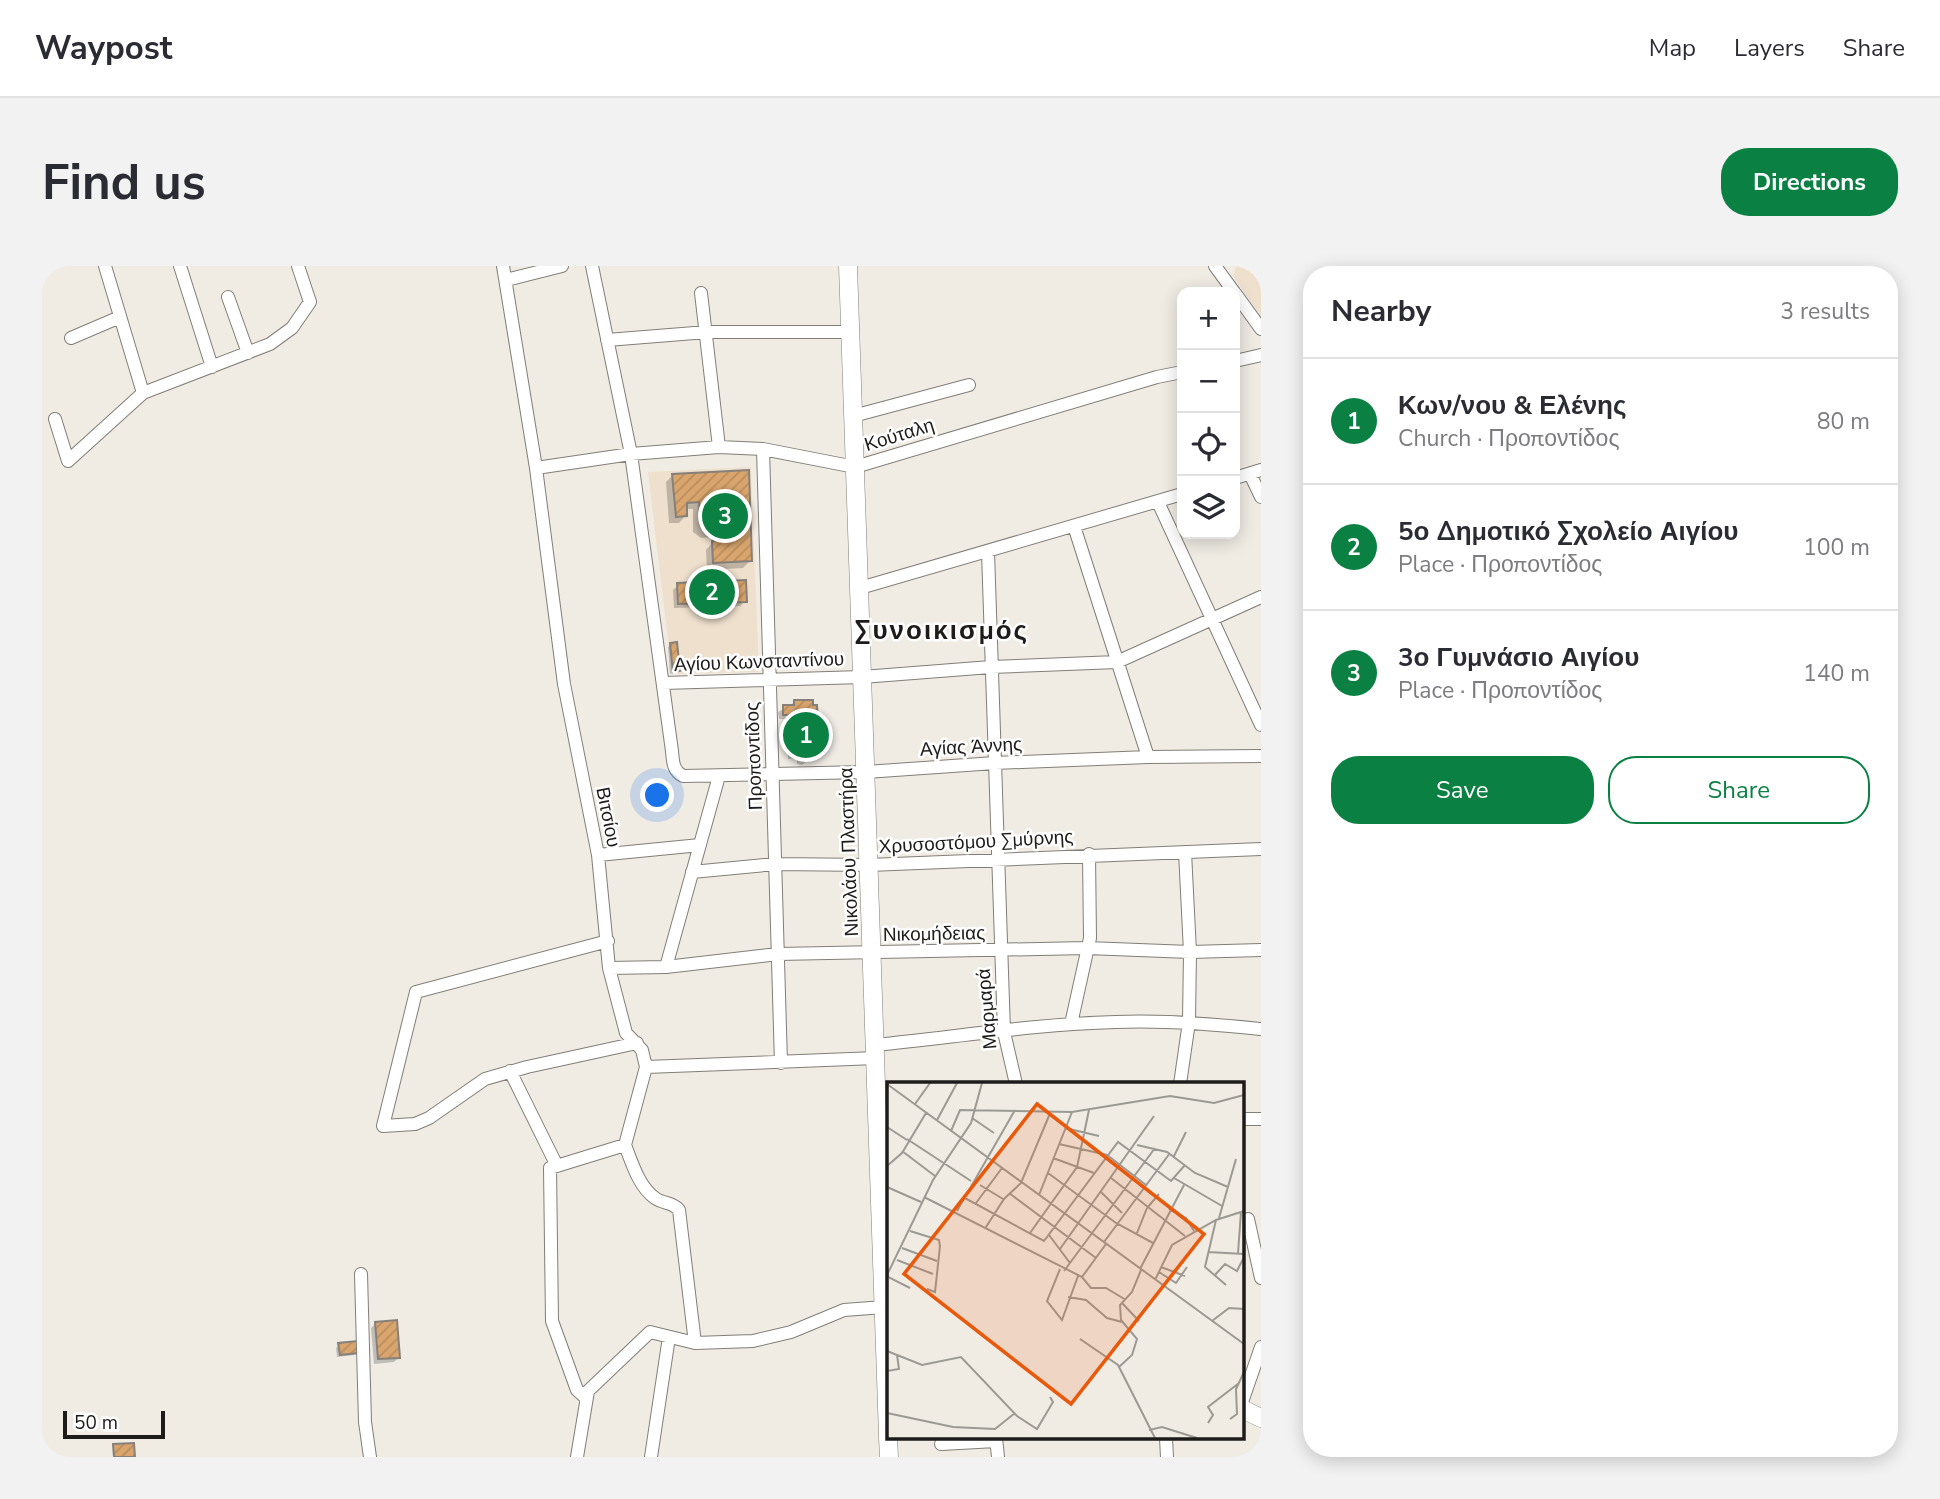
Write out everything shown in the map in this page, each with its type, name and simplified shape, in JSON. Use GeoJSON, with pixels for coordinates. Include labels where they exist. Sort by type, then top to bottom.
{"type":"FeatureCollection","features":[{"type":"Feature","properties":{"kind":"main road","name":"Νικολάου Πλαστήρα"},"geometry":{"type":"LineString","coordinates":[[848,266],[887,1367]]}},
{"type":"Feature","properties":{"kind":"main road"},"geometry":{"type":"LineString","coordinates":[[1244,1410],[1261,1418]]}},
{"type":"Feature","properties":{"kind":"street"},"geometry":{"type":"LineString","coordinates":[[104,266],[144,393]]}},
{"type":"Feature","properties":{"kind":"street"},"geometry":{"type":"LineString","coordinates":[[180,266],[212,367]]}},
{"type":"Feature","properties":{"kind":"street"},"geometry":{"type":"LineString","coordinates":[[54,419],[68,461],[144,393],[270,344],[292,328],[310,302],[298,266]]}},
{"type":"Feature","properties":{"kind":"street","name":"Βιτσίου"},"geometry":{"type":"LineString","coordinates":[[503,266],[536,468],[564,684],[598,855],[609,968],[626,1033],[642,1050],[646,1067]]}},
{"type":"Feature","properties":{"kind":"street"},"geometry":{"type":"LineString","coordinates":[[506,280],[562,266]]}},
{"type":"Feature","properties":{"kind":"street"},"geometry":{"type":"LineString","coordinates":[[592,266],[631,454],[663,683]]}},
{"type":"Feature","properties":{"kind":"street"},"geometry":{"type":"LineString","coordinates":[[1215,266],[1231,287]]}},
{"type":"Feature","properties":{"kind":"street"},"geometry":{"type":"LineString","coordinates":[[701,293],[719,447]]}},
{"type":"Feature","properties":{"kind":"street"},"geometry":{"type":"LineString","coordinates":[[228,297],[248,353]]}},
{"type":"Feature","properties":{"kind":"street"},"geometry":{"type":"LineString","coordinates":[[1240,300],[1261,329]]}},
{"type":"Feature","properties":{"kind":"street"},"geometry":{"type":"LineString","coordinates":[[71,338],[120,317]]}},
{"type":"Feature","properties":{"kind":"street"},"geometry":{"type":"LineString","coordinates":[[607,340],[706,332],[850,332]]}},
{"type":"Feature","properties":{"kind":"street"},"geometry":{"type":"LineString","coordinates":[[1240,360],[1261,355]]}},
{"type":"Feature","properties":{"kind":"street","name":"Κούταλη"},"geometry":{"type":"LineString","coordinates":[[536,468],[631,454],[719,447],[763,449],[855,467],[1177,373]]}},
{"type":"Feature","properties":{"kind":"street"},"geometry":{"type":"LineString","coordinates":[[853,416],[969,385]]}},
{"type":"Feature","properties":{"kind":"street","name":"Προποντίδος"},"geometry":{"type":"LineString","coordinates":[[763,449],[781,1063]]}},
{"type":"Feature","properties":{"kind":"street"},"geometry":{"type":"LineString","coordinates":[[1256,472],[1261,497]]}},
{"type":"Feature","properties":{"kind":"street"},"geometry":{"type":"LineString","coordinates":[[860,589],[1177,496]]}},
{"type":"Feature","properties":{"kind":"street"},"geometry":{"type":"LineString","coordinates":[[1158,502],[1261,724]]}},
{"type":"Feature","properties":{"kind":"street"},"geometry":{"type":"LineString","coordinates":[[1074,526],[1148,757]]}},
{"type":"Feature","properties":{"kind":"street","name":"Μαρμαρά"},"geometry":{"type":"LineString","coordinates":[[988,552],[1004,1032],[1016,1082]]}},
{"type":"Feature","properties":{"kind":"street","name":"Αγίου Κωνσταντίνου"},"geometry":{"type":"LineString","coordinates":[[663,683],[862,677],[991,667],[1117,662],[1261,597]]}},
{"type":"Feature","properties":{"kind":"street","name":"Αγίας Άννης"},"geometry":{"type":"LineString","coordinates":[[663,683],[674,766],[676,772],[683,776],[866,772],[995,762],[1261,756]]}},
{"type":"Feature","properties":{"kind":"street"},"geometry":{"type":"LineString","coordinates":[[666,967],[719,776]]}},
{"type":"Feature","properties":{"kind":"street"},"geometry":{"type":"LineString","coordinates":[[598,855],[700,845]]}},
{"type":"Feature","properties":{"kind":"street","name":"Χρυσοστόμου Σμύρνης"},"geometry":{"type":"LineString","coordinates":[[692,872],[776,864],[869,865],[1261,849]]}},
{"type":"Feature","properties":{"kind":"street"},"geometry":{"type":"LineString","coordinates":[[1180,1082],[1189,1022],[1190,952],[1185,852]]}},
{"type":"Feature","properties":{"kind":"street"},"geometry":{"type":"LineString","coordinates":[[1071,1024],[1091,926],[1089,855]]}},
{"type":"Feature","properties":{"kind":"street"},"geometry":{"type":"LineString","coordinates":[[608,941],[416,992],[383,1126],[415,1124],[429,1118],[485,1079],[637,1043]]}},
{"type":"Feature","properties":{"kind":"street","name":"Νικομήδειας"},"geometry":{"type":"LineString","coordinates":[[609,968],[666,967],[778,954],[1087,948],[1190,952],[1261,950]]}},
{"type":"Feature","properties":{"kind":"street"},"geometry":{"type":"LineString","coordinates":[[695,1343],[679,1210],[674,1205],[658,1200],[647,1191],[625,1145],[646,1067],[781,1063],[1071,1024],[1189,1022],[1261,1029]]}},
{"type":"Feature","properties":{"kind":"street"},"geometry":{"type":"LineString","coordinates":[[510,1071],[557,1166]]}},
{"type":"Feature","properties":{"kind":"street"},"geometry":{"type":"LineString","coordinates":[[586,1398],[577,1390],[552,1321],[550,1168],[625,1145]]}},
{"type":"Feature","properties":{"kind":"street"},"geometry":{"type":"LineString","coordinates":[[1250,1218],[1261,1278]]}},
{"type":"Feature","properties":{"kind":"street"},"geometry":{"type":"LineString","coordinates":[[361,1274],[365,1422],[370,1457]]}},
{"type":"Feature","properties":{"kind":"street"},"geometry":{"type":"LineString","coordinates":[[577,1457],[588,1391],[650,1332],[695,1343],[753,1341],[791,1332],[844,1310],[885,1300]]}},
{"type":"Feature","properties":{"kind":"street"},"geometry":{"type":"LineString","coordinates":[[651,1457],[669,1337]]}},
{"type":"Feature","properties":{"kind":"street"},"geometry":{"type":"LineString","coordinates":[[1244,1396],[1261,1347]]}},
{"type":"Feature","properties":{"kind":"street"},"geometry":{"type":"LineString","coordinates":[[942,1446],[988,1440]]}},
{"type":"Feature","properties":{"kind":"shaded area"},"geometry":{"type":"Polygon","coordinates":[[[1236,266],[1261,266],[1261,316],[1233,276],[1236,266]]]}},
{"type":"Feature","properties":{"kind":"shaded area"},"geometry":{"type":"Polygon","coordinates":[[[751,467],[759,672],[672,674],[648,472],[751,467]]]}},
{"type":"Feature","properties":{"kind":"building"},"geometry":{"type":"Polygon","coordinates":[[[749,470],[752,561],[713,563],[712,541],[719,540],[718,531],[708,532],[700,525],[699,502],[687,503],[687,516],[676,517],[672,474],[749,470]]]}},
{"type":"Feature","properties":{"kind":"building"},"geometry":{"type":"Polygon","coordinates":[[[746,580],[747,602],[678,604],[677,583],[746,580]]]}},
{"type":"Feature","properties":{"kind":"building"},"geometry":{"type":"Polygon","coordinates":[[[677,642],[680,671],[673,672],[670,643],[677,642]]]}},
{"type":"Feature","properties":{"kind":"building"},"geometry":{"type":"Polygon","coordinates":[[[794,700],[813,700],[813,705],[817,705],[818,727],[824,726],[825,741],[819,741],[820,753],[813,753],[813,758],[808,760],[802,759],[802,754],[792,754],[792,742],[787,742],[787,728],[793,728],[792,715],[783,715],[783,705],[794,705],[794,700]]]}},
{"type":"Feature","properties":{"kind":"building"},"geometry":{"type":"Polygon","coordinates":[[[397,1320],[400,1358],[378,1359],[375,1322],[397,1320]]]}},
{"type":"Feature","properties":{"kind":"building"},"geometry":{"type":"Polygon","coordinates":[[[358,1341],[359,1353],[340,1355],[338,1343],[358,1341]]]}},
{"type":"Feature","properties":{"kind":"building"},"geometry":{"type":"Polygon","coordinates":[[[134,1443],[135,1457],[114,1457],[113,1444],[134,1443]]]}},
{"type":"Feature","properties":{"kind":"place","name":"3ο Γυμνάσιο Αιγίου"},"geometry":{"type":"Point","coordinates":[725,516]}},
{"type":"Feature","properties":{"kind":"place","name":"5ο Δημοτικό Σχολείο Αιγίου"},"geometry":{"type":"Point","coordinates":[712,592]}},
{"type":"Feature","properties":{"kind":"place","name":"Κων/νου & Ελένης"},"geometry":{"type":"Point","coordinates":[806,735]}},
{"type":"Feature","properties":{"kind":"district","name":"Συνοικισμός"},"geometry":{"type":"Point","coordinates":[942,630]}}]}
